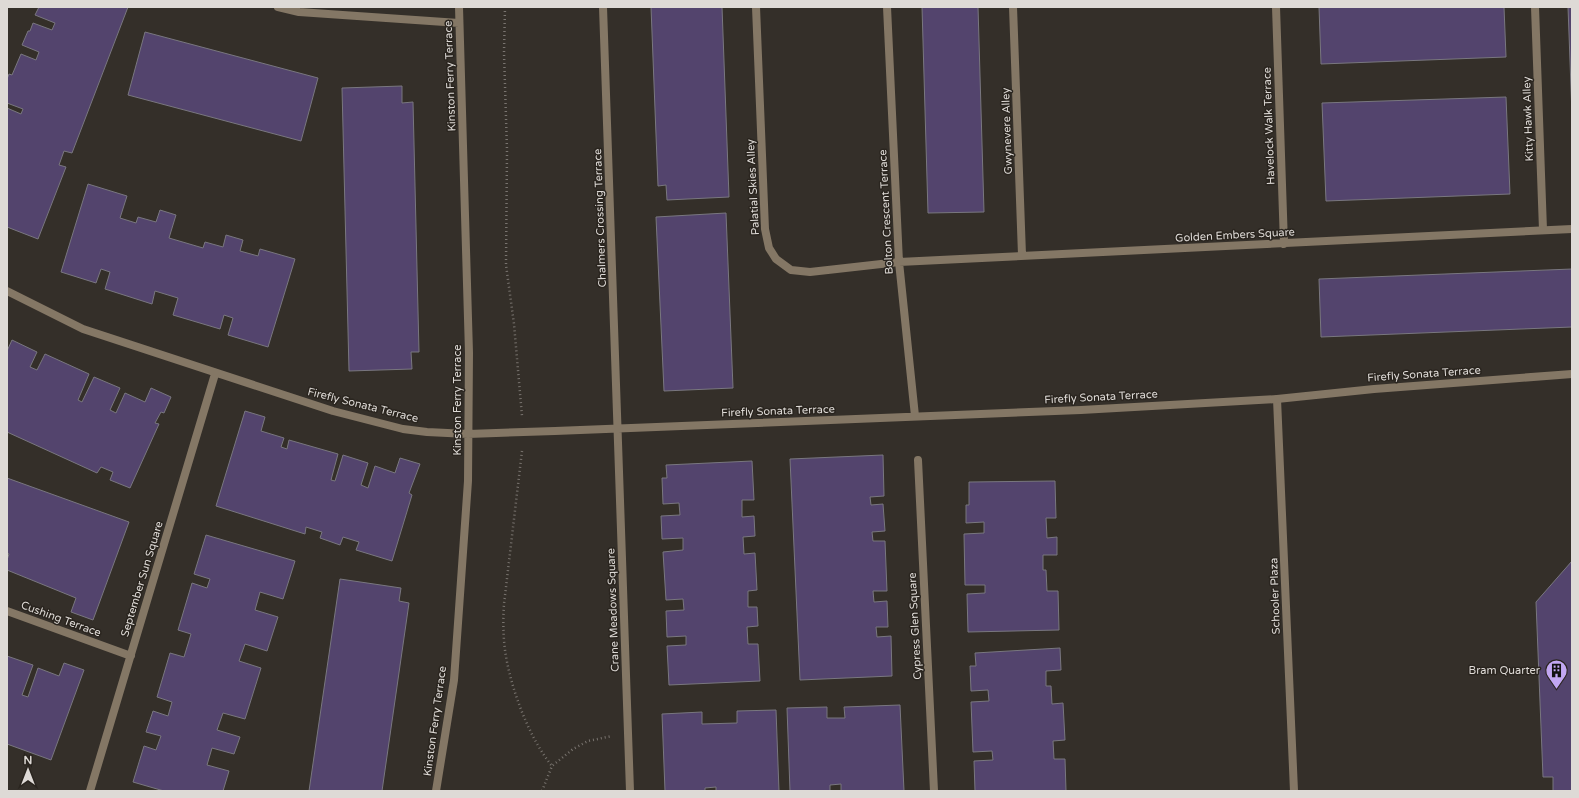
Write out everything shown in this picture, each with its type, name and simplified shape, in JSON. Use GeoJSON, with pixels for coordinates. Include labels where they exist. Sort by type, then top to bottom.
{"type":"FeatureCollection","features":[{"type":"Feature","properties":{"kind":"street"},"geometry":{"type":"LineString","coordinates":[[278,7],[299,12],[460,23]]}},
{"type":"Feature","properties":{"kind":"street","name":"Kinston Ferry Terrace"},"geometry":{"type":"LineString","coordinates":[[436,791],[454,680],[468,481],[469,353],[460,7]]}},
{"type":"Feature","properties":{"kind":"street","name":"Chalmers Crossing Terrace"},"geometry":{"type":"LineString","coordinates":[[603,7],[618,429]]}},
{"type":"Feature","properties":{"kind":"street","name":"Palatial Skies Alley"},"geometry":{"type":"LineString","coordinates":[[756,7],[765,229],[769,248],[776,259],[791,270],[810,272],[899,262]]}},
{"type":"Feature","properties":{"kind":"street","name":"Bolton Crescent Terrace"},"geometry":{"type":"LineString","coordinates":[[888,7],[899,262],[915,416]]}},
{"type":"Feature","properties":{"kind":"street","name":"Gwynevere Alley"},"geometry":{"type":"LineString","coordinates":[[1013,7],[1022,255]]}},
{"type":"Feature","properties":{"kind":"street","name":"Havelock Walk Terrace"},"geometry":{"type":"LineString","coordinates":[[1276,7],[1284,244]]}},
{"type":"Feature","properties":{"kind":"street","name":"Kitty Hawk Alley"},"geometry":{"type":"LineString","coordinates":[[1535,7],[1543,230]]}},
{"type":"Feature","properties":{"kind":"street","name":"Golden Embers Square"},"geometry":{"type":"LineString","coordinates":[[899,262],[1572,229]]}},
{"type":"Feature","properties":{"kind":"street","name":"Firefly Sonata Terrace"},"geometry":{"type":"LineString","coordinates":[[7,291],[83,329],[215,374],[333,411],[403,429],[468,434],[618,429],[1277,400],[1374,389],[1572,374]]}},
{"type":"Feature","properties":{"kind":"street","name":"September Sun Square"},"geometry":{"type":"LineString","coordinates":[[90,791],[215,374]]}},
{"type":"Feature","properties":{"kind":"street","name":"Schooler Plaza"},"geometry":{"type":"LineString","coordinates":[[1277,400],[1294,791]]}},
{"type":"Feature","properties":{"kind":"street","name":"Crane Meadows Square"},"geometry":{"type":"LineString","coordinates":[[618,429],[630,791]]}},
{"type":"Feature","properties":{"kind":"street","name":"Cypress Glen Square"},"geometry":{"type":"LineString","coordinates":[[918,460],[934,791]]}},
{"type":"Feature","properties":{"kind":"street","name":"Cushing Terrace"},"geometry":{"type":"LineString","coordinates":[[7,611],[131,656]]}},
{"type":"Feature","properties":{"kind":"path"},"geometry":{"type":"LineString","coordinates":[[505,7],[504,54],[507,158],[506,265],[514,324],[522,416]]}},
{"type":"Feature","properties":{"kind":"path"},"geometry":{"type":"LineString","coordinates":[[522,451],[505,597],[503,628],[505,650],[519,702],[543,755],[552,766]]}},
{"type":"Feature","properties":{"kind":"path"},"geometry":{"type":"LineString","coordinates":[[542,791],[552,766],[573,749],[601,736],[628,735]]}},
{"type":"Feature","properties":{"kind":"building"},"geometry":{"type":"Polygon","coordinates":[[[39,7],[128,7],[72,153],[64,151],[59,165],[66,167],[38,239],[7,227],[7,108],[21,114],[23,109],[7,103],[7,79],[9,74],[12,75],[21,54],[36,60],[39,52],[22,45],[33,23],[52,30],[55,23],[35,15],[39,7]]]}},
{"type":"Feature","properties":{"kind":"building"},"geometry":{"type":"Polygon","coordinates":[[[651,7],[722,7],[729,197],[667,200],[666,185],[658,186],[651,7]]]}},
{"type":"Feature","properties":{"kind":"building"},"geometry":{"type":"Polygon","coordinates":[[[922,7],[978,7],[984,212],[928,213],[922,7]]]}},
{"type":"Feature","properties":{"kind":"building"},"geometry":{"type":"Polygon","coordinates":[[[1319,7],[1504,7],[1506,57],[1321,64],[1319,7]]]}},
{"type":"Feature","properties":{"kind":"building"},"geometry":{"type":"Polygon","coordinates":[[[1568,7],[1572,7],[1572,115],[1568,7]]]}},
{"type":"Feature","properties":{"kind":"building"},"geometry":{"type":"Polygon","coordinates":[[[145,32],[318,78],[301,141],[128,95],[145,32]]]}},
{"type":"Feature","properties":{"kind":"building"},"geometry":{"type":"Polygon","coordinates":[[[402,86],[402,103],[413,102],[419,352],[411,352],[412,369],[349,371],[342,88],[402,86]]]}},
{"type":"Feature","properties":{"kind":"building"},"geometry":{"type":"Polygon","coordinates":[[[1506,97],[1510,194],[1326,201],[1322,103],[1506,97]]]}},
{"type":"Feature","properties":{"kind":"building"},"geometry":{"type":"Polygon","coordinates":[[[88,184],[127,196],[120,218],[136,223],[138,217],[156,222],[160,210],[176,215],[169,238],[203,248],[205,242],[223,247],[226,235],[243,240],[240,251],[258,256],[260,249],[295,259],[268,347],[228,335],[233,318],[224,315],[220,329],[173,315],[178,298],[155,291],[152,304],[105,289],[110,272],[101,269],[96,283],[61,272],[88,184]]]}},
{"type":"Feature","properties":{"kind":"building"},"geometry":{"type":"Polygon","coordinates":[[[726,213],[733,388],[664,391],[656,217],[726,213]]]}},
{"type":"Feature","properties":{"kind":"building"},"geometry":{"type":"Polygon","coordinates":[[[1572,269],[1572,327],[1321,337],[1319,279],[1572,269]]]}},
{"type":"Feature","properties":{"kind":"building"},"geometry":{"type":"Polygon","coordinates":[[[12,340],[37,352],[30,367],[37,370],[45,354],[89,374],[78,400],[82,402],[94,377],[120,388],[110,410],[116,413],[125,393],[145,402],[151,388],[171,397],[164,413],[161,412],[155,423],[159,424],[130,488],[110,480],[113,472],[101,467],[97,473],[7,432],[7,351],[12,340]]]}},
{"type":"Feature","properties":{"kind":"building"},"geometry":{"type":"Polygon","coordinates":[[[245,411],[265,417],[261,431],[284,438],[281,447],[287,449],[289,440],[338,454],[331,480],[335,481],[343,455],[368,463],[361,485],[368,488],[375,466],[395,473],[400,458],[420,464],[409,493],[412,495],[392,561],[356,550],[359,542],[343,537],[340,545],[320,538],[322,532],[306,527],[305,534],[216,506],[245,411]]]}},
{"type":"Feature","properties":{"kind":"building"},"geometry":{"type":"Polygon","coordinates":[[[883,455],[884,496],[870,497],[871,505],[883,504],[885,531],[872,532],[873,541],[885,541],[887,591],[873,591],[874,602],[887,601],[888,627],[876,627],[877,637],[891,636],[892,676],[800,680],[790,459],[883,455]]]}},
{"type":"Feature","properties":{"kind":"building"},"geometry":{"type":"Polygon","coordinates":[[[752,461],[754,500],[742,500],[742,517],[754,516],[755,536],[743,537],[744,554],[755,553],[757,590],[748,591],[748,607],[757,607],[758,626],[747,627],[748,644],[758,644],[760,681],[669,685],[667,646],[686,645],[686,636],[667,637],[666,611],[684,610],[683,599],[666,600],[663,552],[683,550],[683,538],[662,539],[661,516],[680,515],[679,503],[663,504],[662,478],[667,478],[666,465],[752,461]]]}},
{"type":"Feature","properties":{"kind":"building"},"geometry":{"type":"Polygon","coordinates":[[[7,478],[129,522],[93,620],[71,612],[76,598],[7,570],[7,560],[9,554],[7,553],[7,478]]]}},
{"type":"Feature","properties":{"kind":"building"},"geometry":{"type":"Polygon","coordinates":[[[1055,481],[1056,518],[1046,518],[1047,538],[1057,537],[1057,555],[1043,555],[1043,570],[1046,570],[1047,591],[1058,591],[1059,630],[968,632],[967,594],[985,593],[985,585],[965,585],[964,534],[984,533],[984,522],[966,523],[966,505],[969,505],[969,482],[1055,481]]]}},
{"type":"Feature","properties":{"kind":"building"},"geometry":{"type":"Polygon","coordinates":[[[206,535],[295,561],[283,599],[260,592],[255,610],[278,617],[267,651],[245,644],[239,661],[261,668],[245,719],[223,713],[217,730],[240,737],[234,754],[212,748],[207,765],[229,771],[223,791],[164,791],[133,782],[144,746],[156,750],[161,736],[146,732],[153,711],[168,716],[172,702],[157,697],[170,653],[184,657],[191,634],[178,630],[192,583],[207,588],[210,579],[194,574],[206,535]]]}},
{"type":"Feature","properties":{"kind":"building","name":"Bram Quarter"},"geometry":{"type":"Polygon","coordinates":[[[1572,561],[1572,791],[1553,791],[1553,777],[1543,777],[1536,602],[1572,561]]]}},
{"type":"Feature","properties":{"kind":"building"},"geometry":{"type":"Polygon","coordinates":[[[340,579],[401,588],[399,601],[409,603],[382,791],[309,791],[340,579]]]}},
{"type":"Feature","properties":{"kind":"building"},"geometry":{"type":"Polygon","coordinates":[[[1060,648],[1061,670],[1046,671],[1046,686],[1051,686],[1052,704],[1063,703],[1065,740],[1053,741],[1054,759],[1065,759],[1066,791],[975,791],[974,761],[993,760],[992,751],[973,752],[971,702],[989,701],[988,690],[971,691],[970,666],[976,666],[975,653],[1060,648]]]}},
{"type":"Feature","properties":{"kind":"building"},"geometry":{"type":"Polygon","coordinates":[[[7,656],[33,665],[22,695],[28,697],[38,668],[59,676],[64,663],[84,670],[51,760],[7,744],[7,656]]]}},
{"type":"Feature","properties":{"kind":"building"},"geometry":{"type":"Polygon","coordinates":[[[900,705],[904,791],[841,791],[841,784],[830,785],[830,791],[790,791],[787,708],[827,707],[827,718],[845,718],[844,707],[900,705]]]}},
{"type":"Feature","properties":{"kind":"building"},"geometry":{"type":"Polygon","coordinates":[[[776,710],[779,791],[716,791],[716,787],[705,788],[705,791],[665,791],[662,714],[702,712],[702,724],[737,723],[737,711],[776,710]]]}},
{"type":"Feature","properties":{"kind":"place","name":"Bram Quarter"},"geometry":{"type":"Point","coordinates":[1556,690]}}]}
